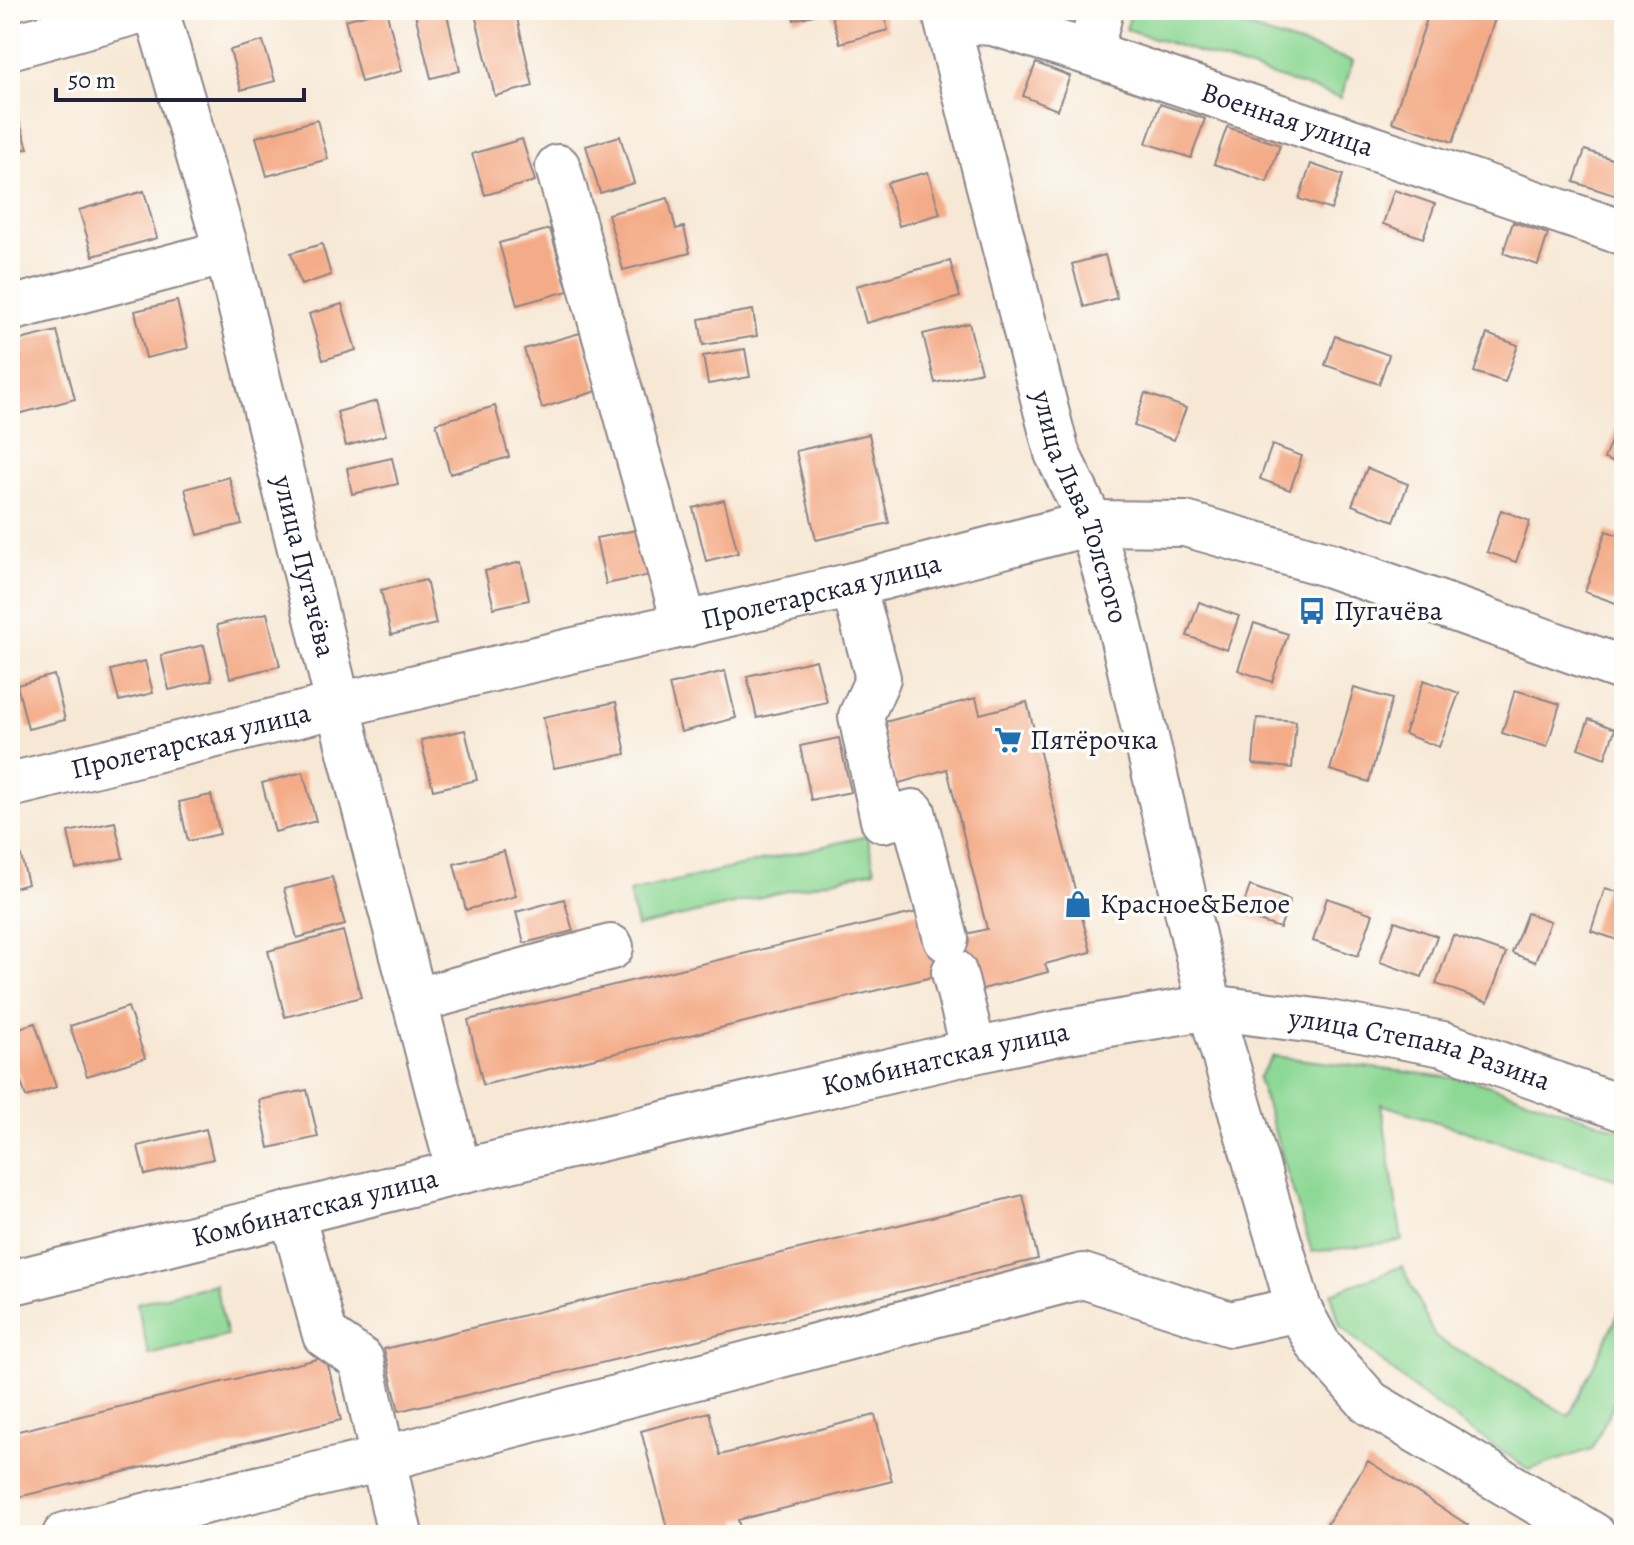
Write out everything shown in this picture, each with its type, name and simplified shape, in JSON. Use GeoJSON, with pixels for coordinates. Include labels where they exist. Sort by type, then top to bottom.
{"type":"FeatureCollection","features":[{"type":"Feature","properties":{"kind":"street"},"geometry":{"type":"LineString","coordinates":[[10,47],[143,10]]}},
{"type":"Feature","properties":{"kind":"street","name":"улица Пугачёва"},"geometry":{"type":"LineString","coordinates":[[156,10],[227,252],[459,1172]]}},
{"type":"Feature","properties":{"kind":"street"},"geometry":{"type":"LineString","coordinates":[[1090,53],[1101,10]]}},
{"type":"Feature","properties":{"kind":"street","name":"Военная улица"},"geometry":{"type":"LineString","coordinates":[[945,15],[993,23],[1090,53],[1624,233]]}},
{"type":"Feature","properties":{"kind":"street","name":"улица Льва Толстого"},"geometry":{"type":"LineString","coordinates":[[945,15],[1057,453],[1091,523],[1118,621],[1210,1007]]}},
{"type":"Feature","properties":{"kind":"street"},"geometry":{"type":"LineString","coordinates":[[558,167],[685,625]]}},
{"type":"Feature","properties":{"kind":"street"},"geometry":{"type":"LineString","coordinates":[[10,309],[227,252]]}},
{"type":"Feature","properties":{"kind":"street","name":"Пролетарская улица"},"geometry":{"type":"LineString","coordinates":[[10,785],[853,585],[1091,523],[1185,524],[1330,565],[1624,669]]}},
{"type":"Feature","properties":{"kind":"street"},"geometry":{"type":"LineString","coordinates":[[853,585],[878,678],[861,716],[883,820],[913,812],[974,1051]]}},
{"type":"Feature","properties":{"kind":"street"},"geometry":{"type":"LineString","coordinates":[[414,1001],[611,947]]}},
{"type":"Feature","properties":{"kind":"street"},"geometry":{"type":"LineString","coordinates":[[1210,1007],[1299,1309],[1318,1344],[1370,1403],[1593,1535]]}},
{"type":"Feature","properties":{"kind":"street","name":"Комбинатская улица"},"geometry":{"type":"LineString","coordinates":[[10,1283],[459,1172],[974,1051],[1068,1031],[1210,1007]]}},
{"type":"Feature","properties":{"kind":"street","name":"улица Степана Разина"},"geometry":{"type":"LineString","coordinates":[[1210,1007],[1323,1022],[1443,1044],[1624,1109]]}},
{"type":"Feature","properties":{"kind":"street"},"geometry":{"type":"LineString","coordinates":[[292,1213],[325,1335],[361,1360],[400,1535]]}},
{"type":"Feature","properties":{"kind":"street"},"geometry":{"type":"LineString","coordinates":[[65,1535],[382,1459],[1083,1276],[1230,1324],[1299,1309]]}},
{"type":"Feature","properties":{"kind":"green space"},"geometry":{"type":"Polygon","coordinates":[[[1132,10],[1192,10],[1353,61],[1341,98],[1126,29],[1132,10]]]}},
{"type":"Feature","properties":{"kind":"green space"},"geometry":{"type":"Polygon","coordinates":[[[867,836],[875,870],[637,927],[629,892],[867,836]]]}},
{"type":"Feature","properties":{"kind":"green space"},"geometry":{"type":"Polygon","coordinates":[[[1273,1056],[1472,1080],[1624,1131],[1624,1182],[1381,1104],[1402,1241],[1312,1252],[1258,1078],[1273,1056]]]}},
{"type":"Feature","properties":{"kind":"green space"},"geometry":{"type":"Polygon","coordinates":[[[1402,1266],[1435,1337],[1569,1416],[1624,1302],[1624,1382],[1592,1449],[1529,1470],[1420,1394],[1340,1326],[1331,1293],[1402,1266]]]}},
{"type":"Feature","properties":{"kind":"green space"},"geometry":{"type":"Polygon","coordinates":[[[215,1284],[227,1336],[149,1355],[137,1303],[215,1284]]]}},
{"type":"Feature","properties":{"kind":"building"},"geometry":{"type":"Polygon","coordinates":[[[386,10],[402,71],[361,82],[345,20],[386,10]]]}},
{"type":"Feature","properties":{"kind":"building"},"geometry":{"type":"Polygon","coordinates":[[[414,10],[446,10],[460,71],[431,78],[414,10]]]}},
{"type":"Feature","properties":{"kind":"building"},"geometry":{"type":"Polygon","coordinates":[[[474,10],[515,10],[533,86],[495,96],[474,10]]]}},
{"type":"Feature","properties":{"kind":"building"},"geometry":{"type":"Polygon","coordinates":[[[792,10],[829,10],[829,11],[794,20],[792,10]]]}},
{"type":"Feature","properties":{"kind":"building"},"geometry":{"type":"Polygon","coordinates":[[[830,10],[882,10],[888,30],[840,43],[830,10]]]}},
{"type":"Feature","properties":{"kind":"building"},"geometry":{"type":"Polygon","coordinates":[[[1430,10],[1498,10],[1453,142],[1392,122],[1430,10]]]}},
{"type":"Feature","properties":{"kind":"building"},"geometry":{"type":"Polygon","coordinates":[[[263,41],[275,81],[241,90],[230,50],[263,41]]]}},
{"type":"Feature","properties":{"kind":"building"},"geometry":{"type":"Polygon","coordinates":[[[1036,63],[1070,76],[1057,110],[1023,96],[1036,63]]]}},
{"type":"Feature","properties":{"kind":"building"},"geometry":{"type":"Polygon","coordinates":[[[1160,104],[1205,119],[1191,158],[1146,143],[1160,104]]]}},
{"type":"Feature","properties":{"kind":"building"},"geometry":{"type":"Polygon","coordinates":[[[16,111],[28,148],[10,154],[10,113],[16,111]]]}},
{"type":"Feature","properties":{"kind":"building"},"geometry":{"type":"Polygon","coordinates":[[[317,120],[328,159],[267,176],[256,137],[317,120]]]}},
{"type":"Feature","properties":{"kind":"building"},"geometry":{"type":"Polygon","coordinates":[[[1227,127],[1280,145],[1267,182],[1214,164],[1227,127]]]}},
{"type":"Feature","properties":{"kind":"building"},"geometry":{"type":"Polygon","coordinates":[[[620,136],[634,183],[600,193],[586,146],[620,136]]]}},
{"type":"Feature","properties":{"kind":"building"},"geometry":{"type":"Polygon","coordinates":[[[522,139],[535,181],[485,195],[472,154],[522,139]]]}},
{"type":"Feature","properties":{"kind":"building"},"geometry":{"type":"Polygon","coordinates":[[[1585,150],[1624,163],[1623,198],[1574,182],[1585,150]]]}},
{"type":"Feature","properties":{"kind":"building"},"geometry":{"type":"Polygon","coordinates":[[[1311,164],[1343,175],[1331,210],[1299,199],[1311,164]]]}},
{"type":"Feature","properties":{"kind":"building"},"geometry":{"type":"Polygon","coordinates":[[[928,172],[940,214],[899,226],[887,183],[928,172]]]}},
{"type":"Feature","properties":{"kind":"building"},"geometry":{"type":"Polygon","coordinates":[[[1394,190],[1435,204],[1423,238],[1383,224],[1394,190]]]}},
{"type":"Feature","properties":{"kind":"building"},"geometry":{"type":"Polygon","coordinates":[[[144,191],[157,238],[93,256],[79,210],[144,191]]]}},
{"type":"Feature","properties":{"kind":"building"},"geometry":{"type":"Polygon","coordinates":[[[668,198],[676,229],[684,227],[690,253],[623,270],[608,214],[668,198]]]}},
{"type":"Feature","properties":{"kind":"building"},"geometry":{"type":"Polygon","coordinates":[[[1513,222],[1548,234],[1538,265],[1503,253],[1513,222]]]}},
{"type":"Feature","properties":{"kind":"building"},"geometry":{"type":"Polygon","coordinates":[[[550,229],[568,291],[517,305],[499,243],[550,229]]]}},
{"type":"Feature","properties":{"kind":"building"},"geometry":{"type":"Polygon","coordinates":[[[322,244],[331,275],[301,285],[291,253],[322,244]]]}},
{"type":"Feature","properties":{"kind":"building"},"geometry":{"type":"Polygon","coordinates":[[[1105,255],[1117,298],[1084,307],[1072,264],[1105,255]]]}},
{"type":"Feature","properties":{"kind":"building"},"geometry":{"type":"Polygon","coordinates":[[[950,261],[960,297],[866,323],[856,286],[950,261]]]}},
{"type":"Feature","properties":{"kind":"building"},"geometry":{"type":"Polygon","coordinates":[[[177,301],[188,348],[146,358],[135,311],[177,301]]]}},
{"type":"Feature","properties":{"kind":"building"},"geometry":{"type":"Polygon","coordinates":[[[342,304],[356,350],[323,360],[309,314],[342,304]]]}},
{"type":"Feature","properties":{"kind":"building"},"geometry":{"type":"Polygon","coordinates":[[[753,310],[757,336],[703,345],[699,319],[753,310]]]}},
{"type":"Feature","properties":{"kind":"building"},"geometry":{"type":"Polygon","coordinates":[[[969,323],[981,372],[935,383],[923,334],[969,323]]]}},
{"type":"Feature","properties":{"kind":"building"},"geometry":{"type":"Polygon","coordinates":[[[57,331],[75,399],[18,414],[10,382],[10,363],[21,360],[16,341],[57,331]]]}},
{"type":"Feature","properties":{"kind":"building"},"geometry":{"type":"Polygon","coordinates":[[[580,333],[597,391],[542,408],[524,349],[580,333]]]}},
{"type":"Feature","properties":{"kind":"building"},"geometry":{"type":"Polygon","coordinates":[[[1487,334],[1518,345],[1505,382],[1474,372],[1487,334]]]}},
{"type":"Feature","properties":{"kind":"building"},"geometry":{"type":"Polygon","coordinates":[[[1335,336],[1389,355],[1379,384],[1325,365],[1335,336]]]}},
{"type":"Feature","properties":{"kind":"building"},"geometry":{"type":"Polygon","coordinates":[[[745,349],[750,377],[708,384],[703,356],[745,349]]]}},
{"type":"Feature","properties":{"kind":"building"},"geometry":{"type":"Polygon","coordinates":[[[1145,393],[1186,408],[1174,440],[1134,426],[1145,393]]]}},
{"type":"Feature","properties":{"kind":"building"},"geometry":{"type":"Polygon","coordinates":[[[377,401],[386,435],[346,446],[337,412],[377,401]]]}},
{"type":"Feature","properties":{"kind":"building"},"geometry":{"type":"Polygon","coordinates":[[[495,406],[509,457],[450,474],[436,423],[495,406]]]}},
{"type":"Feature","properties":{"kind":"building"},"geometry":{"type":"Polygon","coordinates":[[[1616,428],[1624,431],[1624,466],[1604,459],[1616,428]]]}},
{"type":"Feature","properties":{"kind":"building"},"geometry":{"type":"Polygon","coordinates":[[[869,434],[889,523],[816,540],[796,451],[869,434]]]}},
{"type":"Feature","properties":{"kind":"building"},"geometry":{"type":"Polygon","coordinates":[[[1272,445],[1302,456],[1290,490],[1260,479],[1272,445]]]}},
{"type":"Feature","properties":{"kind":"building"},"geometry":{"type":"Polygon","coordinates":[[[392,458],[398,484],[352,494],[347,468],[392,458]]]}},
{"type":"Feature","properties":{"kind":"building"},"geometry":{"type":"Polygon","coordinates":[[[1367,468],[1408,484],[1394,521],[1352,505],[1367,468]]]}},
{"type":"Feature","properties":{"kind":"building"},"geometry":{"type":"Polygon","coordinates":[[[229,477],[242,524],[198,535],[185,489],[229,477]]]}},
{"type":"Feature","properties":{"kind":"building"},"geometry":{"type":"Polygon","coordinates":[[[724,500],[738,553],[706,561],[693,508],[724,500]]]}},
{"type":"Feature","properties":{"kind":"building"},"geometry":{"type":"Polygon","coordinates":[[[1501,510],[1530,521],[1516,562],[1487,552],[1501,510]]]}},
{"type":"Feature","properties":{"kind":"building"},"geometry":{"type":"Polygon","coordinates":[[[641,529],[650,575],[606,584],[596,538],[641,529]]]}},
{"type":"Feature","properties":{"kind":"building"},"geometry":{"type":"Polygon","coordinates":[[[1606,531],[1624,537],[1624,606],[1585,592],[1606,531]]]}},
{"type":"Feature","properties":{"kind":"building"},"geometry":{"type":"Polygon","coordinates":[[[521,562],[529,600],[494,608],[485,571],[521,562]]]}},
{"type":"Feature","properties":{"kind":"building"},"geometry":{"type":"Polygon","coordinates":[[[426,580],[436,624],[391,635],[381,590],[426,580]]]}},
{"type":"Feature","properties":{"kind":"building"},"geometry":{"type":"Polygon","coordinates":[[[1199,602],[1239,616],[1227,650],[1187,636],[1199,602]]]}},
{"type":"Feature","properties":{"kind":"building"},"geometry":{"type":"Polygon","coordinates":[[[267,613],[280,666],[230,678],[217,625],[267,613]]]}},
{"type":"Feature","properties":{"kind":"building"},"geometry":{"type":"Polygon","coordinates":[[[1254,623],[1288,634],[1272,682],[1238,670],[1254,623]]]}},
{"type":"Feature","properties":{"kind":"building"},"geometry":{"type":"Polygon","coordinates":[[[204,645],[212,680],[169,690],[161,655],[204,645]]]}},
{"type":"Feature","properties":{"kind":"building"},"geometry":{"type":"Polygon","coordinates":[[[816,660],[827,702],[757,718],[747,676],[816,660]]]}},
{"type":"Feature","properties":{"kind":"building"},"geometry":{"type":"Polygon","coordinates":[[[145,661],[153,693],[119,701],[111,670],[145,661]]]}},
{"type":"Feature","properties":{"kind":"building"},"geometry":{"type":"Polygon","coordinates":[[[725,671],[736,718],[681,732],[669,685],[725,671]]]}},
{"type":"Feature","properties":{"kind":"building"},"geometry":{"type":"Polygon","coordinates":[[[54,675],[65,720],[28,729],[17,685],[54,675]]]}},
{"type":"Feature","properties":{"kind":"building"},"geometry":{"type":"Polygon","coordinates":[[[1424,680],[1459,693],[1439,747],[1404,734],[1424,680]]]}},
{"type":"Feature","properties":{"kind":"building"},"geometry":{"type":"Polygon","coordinates":[[[1354,688],[1392,699],[1369,782],[1330,770],[1354,688]]]}},
{"type":"Feature","properties":{"kind":"building"},"geometry":{"type":"Polygon","coordinates":[[[1515,690],[1560,704],[1547,747],[1502,733],[1515,690]]]}},
{"type":"Feature","properties":{"kind":"building"},"geometry":{"type":"Polygon","coordinates":[[[976,698],[980,714],[1027,702],[1091,952],[1045,964],[1048,972],[963,994],[957,971],[483,1085],[468,1020],[934,908],[942,940],[987,929],[947,769],[896,784],[881,723],[976,698]]]}},
{"type":"Feature","properties":{"kind":"building"},"geometry":{"type":"Polygon","coordinates":[[[616,702],[626,754],[554,768],[543,717],[616,702]]]}},
{"type":"Feature","properties":{"kind":"building"},"geometry":{"type":"Polygon","coordinates":[[[1257,718],[1296,721],[1292,768],[1253,764],[1257,718]]]}},
{"type":"Feature","properties":{"kind":"building"},"geometry":{"type":"Polygon","coordinates":[[[1589,719],[1615,729],[1605,758],[1578,748],[1589,719]]]}},
{"type":"Feature","properties":{"kind":"building"},"geometry":{"type":"Polygon","coordinates":[[[465,730],[477,780],[433,790],[421,740],[465,730]]]}},
{"type":"Feature","properties":{"kind":"building"},"geometry":{"type":"Polygon","coordinates":[[[839,738],[851,792],[811,800],[800,746],[839,738]]]}},
{"type":"Feature","properties":{"kind":"building"},"geometry":{"type":"Polygon","coordinates":[[[303,772],[316,821],[275,832],[262,783],[303,772]]]}},
{"type":"Feature","properties":{"kind":"building"},"geometry":{"type":"Polygon","coordinates":[[[211,795],[220,834],[188,841],[179,802],[211,795]]]}},
{"type":"Feature","properties":{"kind":"building"},"geometry":{"type":"Polygon","coordinates":[[[115,822],[123,858],[76,869],[68,832],[115,822]]]}},
{"type":"Feature","properties":{"kind":"building"},"geometry":{"type":"Polygon","coordinates":[[[18,844],[28,884],[10,889],[10,846],[18,844]]]}},
{"type":"Feature","properties":{"kind":"building"},"geometry":{"type":"Polygon","coordinates":[[[504,851],[516,896],[466,910],[454,864],[504,851]]]}},
{"type":"Feature","properties":{"kind":"building"},"geometry":{"type":"Polygon","coordinates":[[[332,877],[345,925],[297,938],[284,889],[332,877]]]}},
{"type":"Feature","properties":{"kind":"building"},"geometry":{"type":"Polygon","coordinates":[[[1250,886],[1290,900],[1280,928],[1240,915],[1250,886]]]}},
{"type":"Feature","properties":{"kind":"building"},"geometry":{"type":"Polygon","coordinates":[[[1605,888],[1624,894],[1624,942],[1591,931],[1605,888]]]}},
{"type":"Feature","properties":{"kind":"building"},"geometry":{"type":"Polygon","coordinates":[[[1327,898],[1373,914],[1358,956],[1313,941],[1327,898]]]}},
{"type":"Feature","properties":{"kind":"building"},"geometry":{"type":"Polygon","coordinates":[[[564,899],[573,931],[524,943],[516,912],[564,899]]]}},
{"type":"Feature","properties":{"kind":"building"},"geometry":{"type":"Polygon","coordinates":[[[1527,913],[1550,921],[1535,962],[1512,953],[1527,913]]]}},
{"type":"Feature","properties":{"kind":"building"},"geometry":{"type":"Polygon","coordinates":[[[1395,921],[1437,936],[1422,977],[1380,962],[1395,921]]]}},
{"type":"Feature","properties":{"kind":"building"},"geometry":{"type":"Polygon","coordinates":[[[343,931],[361,997],[285,1017],[268,951],[343,931]]]}},
{"type":"Feature","properties":{"kind":"building"},"geometry":{"type":"Polygon","coordinates":[[[1453,935],[1506,953],[1488,1002],[1436,984],[1453,935]]]}},
{"type":"Feature","properties":{"kind":"building"},"geometry":{"type":"Polygon","coordinates":[[[128,1007],[145,1058],[87,1076],[70,1026],[128,1007]]]}},
{"type":"Feature","properties":{"kind":"building"},"geometry":{"type":"Polygon","coordinates":[[[35,1023],[56,1087],[26,1097],[10,1046],[10,1031],[35,1023]]]}},
{"type":"Feature","properties":{"kind":"building"},"geometry":{"type":"Polygon","coordinates":[[[307,1090],[318,1137],[269,1148],[259,1100],[307,1090]]]}},
{"type":"Feature","properties":{"kind":"building"},"geometry":{"type":"Polygon","coordinates":[[[206,1129],[213,1159],[145,1175],[138,1146],[206,1129]]]}},
{"type":"Feature","properties":{"kind":"building"},"geometry":{"type":"Polygon","coordinates":[[[1023,1195],[1038,1259],[399,1411],[384,1349],[1023,1195]]]}},
{"type":"Feature","properties":{"kind":"building"},"geometry":{"type":"Polygon","coordinates":[[[326,1357],[341,1420],[10,1499],[10,1433],[326,1357]]]}},
{"type":"Feature","properties":{"kind":"building"},"geometry":{"type":"Polygon","coordinates":[[[709,1412],[720,1455],[875,1415],[892,1481],[738,1520],[742,1535],[669,1535],[641,1431],[709,1412]]]}},
{"type":"Feature","properties":{"kind":"building"},"geometry":{"type":"Polygon","coordinates":[[[1368,1461],[1468,1525],[1462,1535],[1344,1535],[1327,1524],[1368,1461]]]}},
{"type":"Feature","properties":{"kind":"place","name":"Пугачёва"},"geometry":{"type":"Point","coordinates":[1312,611]}},
{"type":"Feature","properties":{"kind":"place","name":"Пятёрочка"},"geometry":{"type":"Point","coordinates":[1008,740]}},
{"type":"Feature","properties":{"kind":"place","name":"Красное&Белое"},"geometry":{"type":"Point","coordinates":[1078,904]}}]}
